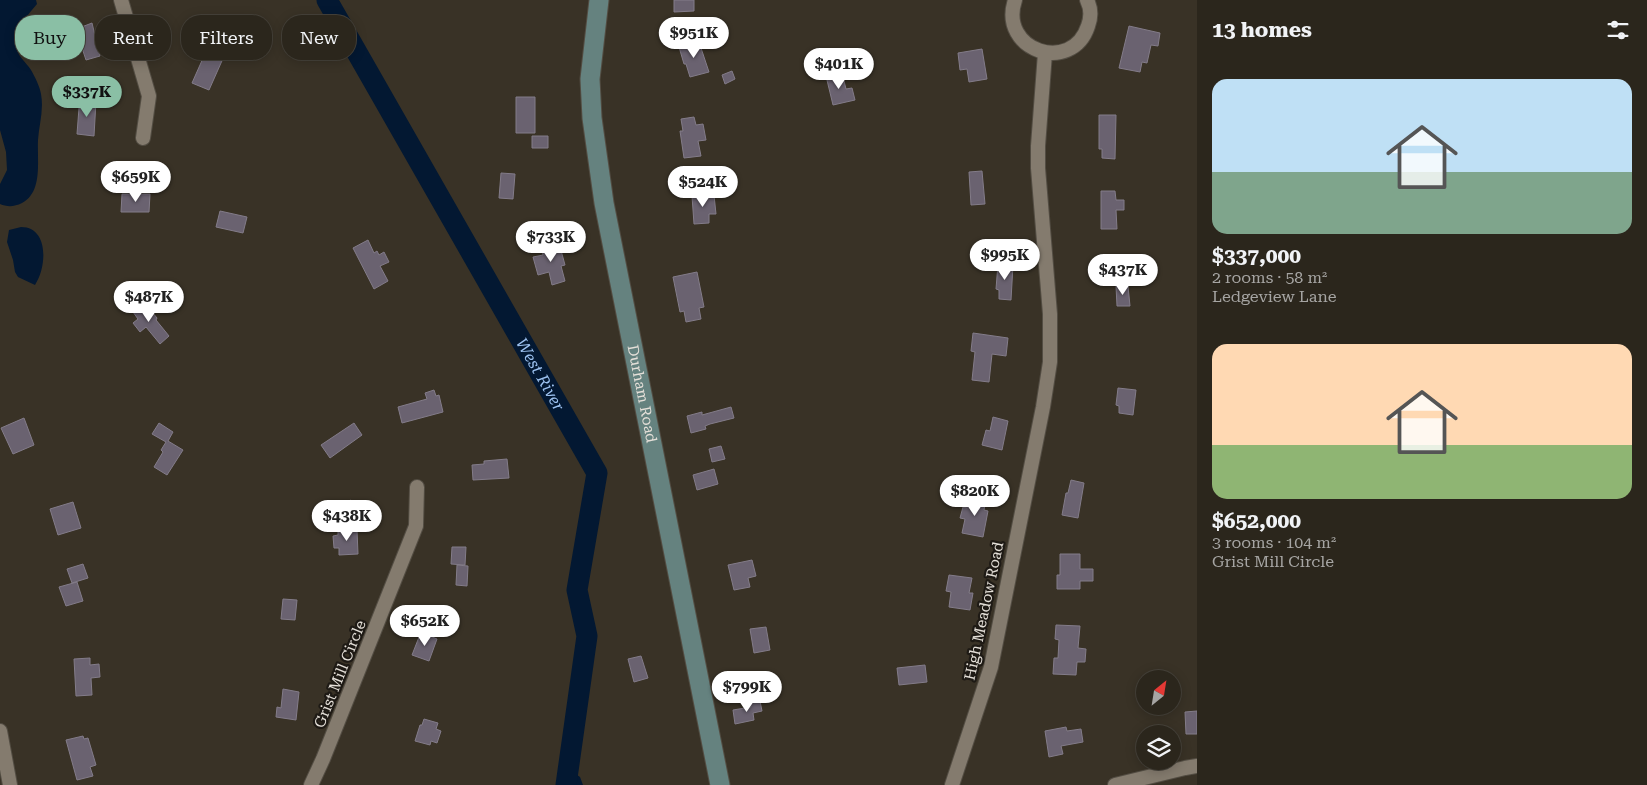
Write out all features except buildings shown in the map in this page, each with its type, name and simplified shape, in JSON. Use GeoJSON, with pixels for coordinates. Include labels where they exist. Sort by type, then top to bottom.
{"type":"FeatureCollection","features":[{"type":"Feature","properties":{"kind":"main road","name":"Durham Road"},"geometry":{"type":"LineString","coordinates":[[599,0],[590,79],[592,118],[602,193],[720,785]]}},
{"type":"Feature","properties":{"kind":"street"},"geometry":{"type":"LineString","coordinates":[[121,0],[149,96],[143,138]]}},
{"type":"Feature","properties":{"kind":"street"},"geometry":{"type":"LineString","coordinates":[[1015,0],[1012,14],[1019,36],[1030,47],[1054,53],[1070,48],[1083,36],[1090,21],[1087,0]]}},
{"type":"Feature","properties":{"kind":"street","name":"High Meadow Road"},"geometry":{"type":"LineString","coordinates":[[952,785],[991,667],[1043,407],[1050,362],[1050,314],[1038,168],[1045,52]]}},
{"type":"Feature","properties":{"kind":"street","name":"Grist Mill Circle"},"geometry":{"type":"LineString","coordinates":[[311,785],[416,526],[417,487]]}},
{"type":"Feature","properties":{"kind":"street"},"geometry":{"type":"LineString","coordinates":[[0,730],[10,785]]}},
{"type":"Feature","properties":{"kind":"street"},"geometry":{"type":"LineString","coordinates":[[1115,785],[1197,766]]}},
{"type":"Feature","properties":{"kind":"water"},"geometry":{"type":"Polygon","coordinates":[[[0,0],[36,0],[37,4],[28,15],[15,15],[15,60],[23,60],[29,67],[41,94],[38,175],[29,198],[22,203],[11,206],[0,204],[0,184],[7,170],[6,152],[0,130],[0,0]]]}},
{"type":"Feature","properties":{"kind":"water"},"geometry":{"type":"Polygon","coordinates":[[[21,227],[30,229],[37,234],[43,249],[42,268],[35,285],[18,277],[7,242],[9,230],[21,227]]]}},
{"type":"Feature","properties":{"kind":"water"},"geometry":{"type":"Polygon","coordinates":[[[573,772],[580,777],[583,785],[558,785],[563,776],[573,772]]]}},
{"type":"Feature","properties":{"kind":"waterway","name":"West River"},"geometry":{"type":"LineString","coordinates":[[327,0],[597,473],[577,590],[587,636],[566,785]]}}]}
